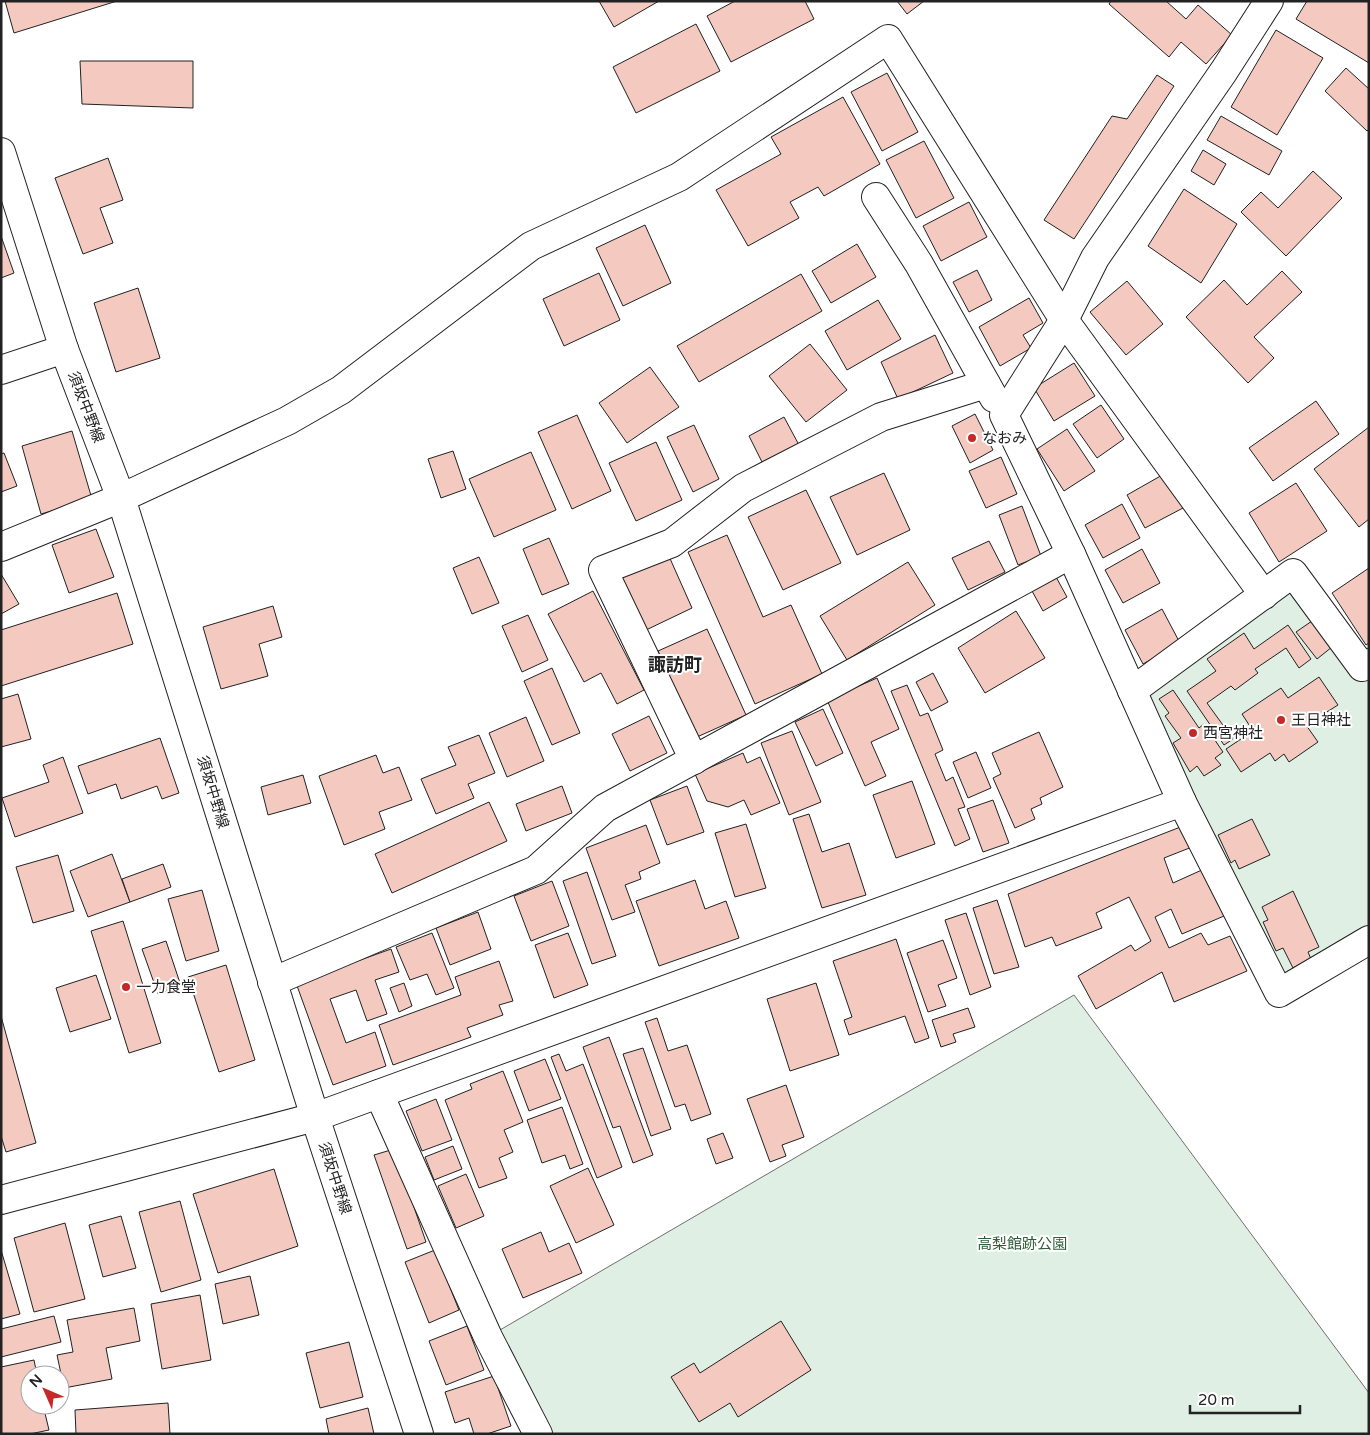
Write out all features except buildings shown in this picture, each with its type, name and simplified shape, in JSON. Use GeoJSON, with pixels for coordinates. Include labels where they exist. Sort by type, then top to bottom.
{"type":"FeatureCollection","features":[{"type":"Feature","properties":{"kind":"street"},"geometry":{"type":"LineString","coordinates":[[1004,414],[1064,320],[1095,258],[1224,71],[1269,1]]}},
{"type":"Feature","properties":{"kind":"street"},"geometry":{"type":"LineString","coordinates":[[1,547],[121,498],[287,421],[341,390],[531,246],[679,177],[888,39],[1064,320],[1264,595]]}},
{"type":"Feature","properties":{"kind":"street","name":"須坂中野線"},"geometry":{"type":"LineString","coordinates":[[1,152],[64,349],[121,498],[272,982],[419,1434]]}},
{"type":"Feature","properties":{"kind":"street"},"geometry":{"type":"LineString","coordinates":[[876,197],[918,264],[1004,414],[1072,554],[1182,802],[1279,992],[1369,940]]}},
{"type":"Feature","properties":{"kind":"street"},"geometry":{"type":"LineString","coordinates":[[1,370],[64,349]]}},
{"type":"Feature","properties":{"kind":"street"},"geometry":{"type":"LineString","coordinates":[[694,760],[603,570],[672,543],[743,488],[881,417],[986,384]]}},
{"type":"Feature","properties":{"kind":"street"},"geometry":{"type":"LineString","coordinates":[[272,982],[536,870],[605,808],[1072,554]]}},
{"type":"Feature","properties":{"kind":"street"},"geometry":{"type":"LineString","coordinates":[[1132,692],[1294,573],[1362,667],[1369,663]]}},
{"type":"Feature","properties":{"kind":"street"},"geometry":{"type":"LineString","coordinates":[[1,1200],[315,1117],[1182,802]]}},
{"type":"Feature","properties":{"kind":"street"},"geometry":{"type":"LineString","coordinates":[[379,1094],[488,1337],[538,1434]]}},
{"type":"Feature","properties":{"kind":"green space"},"geometry":{"type":"Polygon","coordinates":[[[1293,573],[1369,678],[1369,940],[1279,993],[1132,691],[1293,573]]]}},
{"type":"Feature","properties":{"kind":"green space","name":"高梨館跡公園"},"geometry":{"type":"Polygon","coordinates":[[[1074,995],[1369,1393],[1369,1434],[538,1434],[488,1337],[1074,995]]]}},
{"type":"Feature","properties":{"kind":"place","name":"なおみ"},"geometry":{"type":"Point","coordinates":[972,438]}},
{"type":"Feature","properties":{"kind":"place","name":"王日神社"},"geometry":{"type":"Point","coordinates":[1281,720]}},
{"type":"Feature","properties":{"kind":"place","name":"西宮神社"},"geometry":{"type":"Point","coordinates":[1193,733]}},
{"type":"Feature","properties":{"kind":"place","name":"一力食堂"},"geometry":{"type":"Point","coordinates":[126,987]}},
{"type":"Feature","properties":{"kind":"district","name":"諏訪町"},"geometry":{"type":"Point","coordinates":[675,665]}}]}
